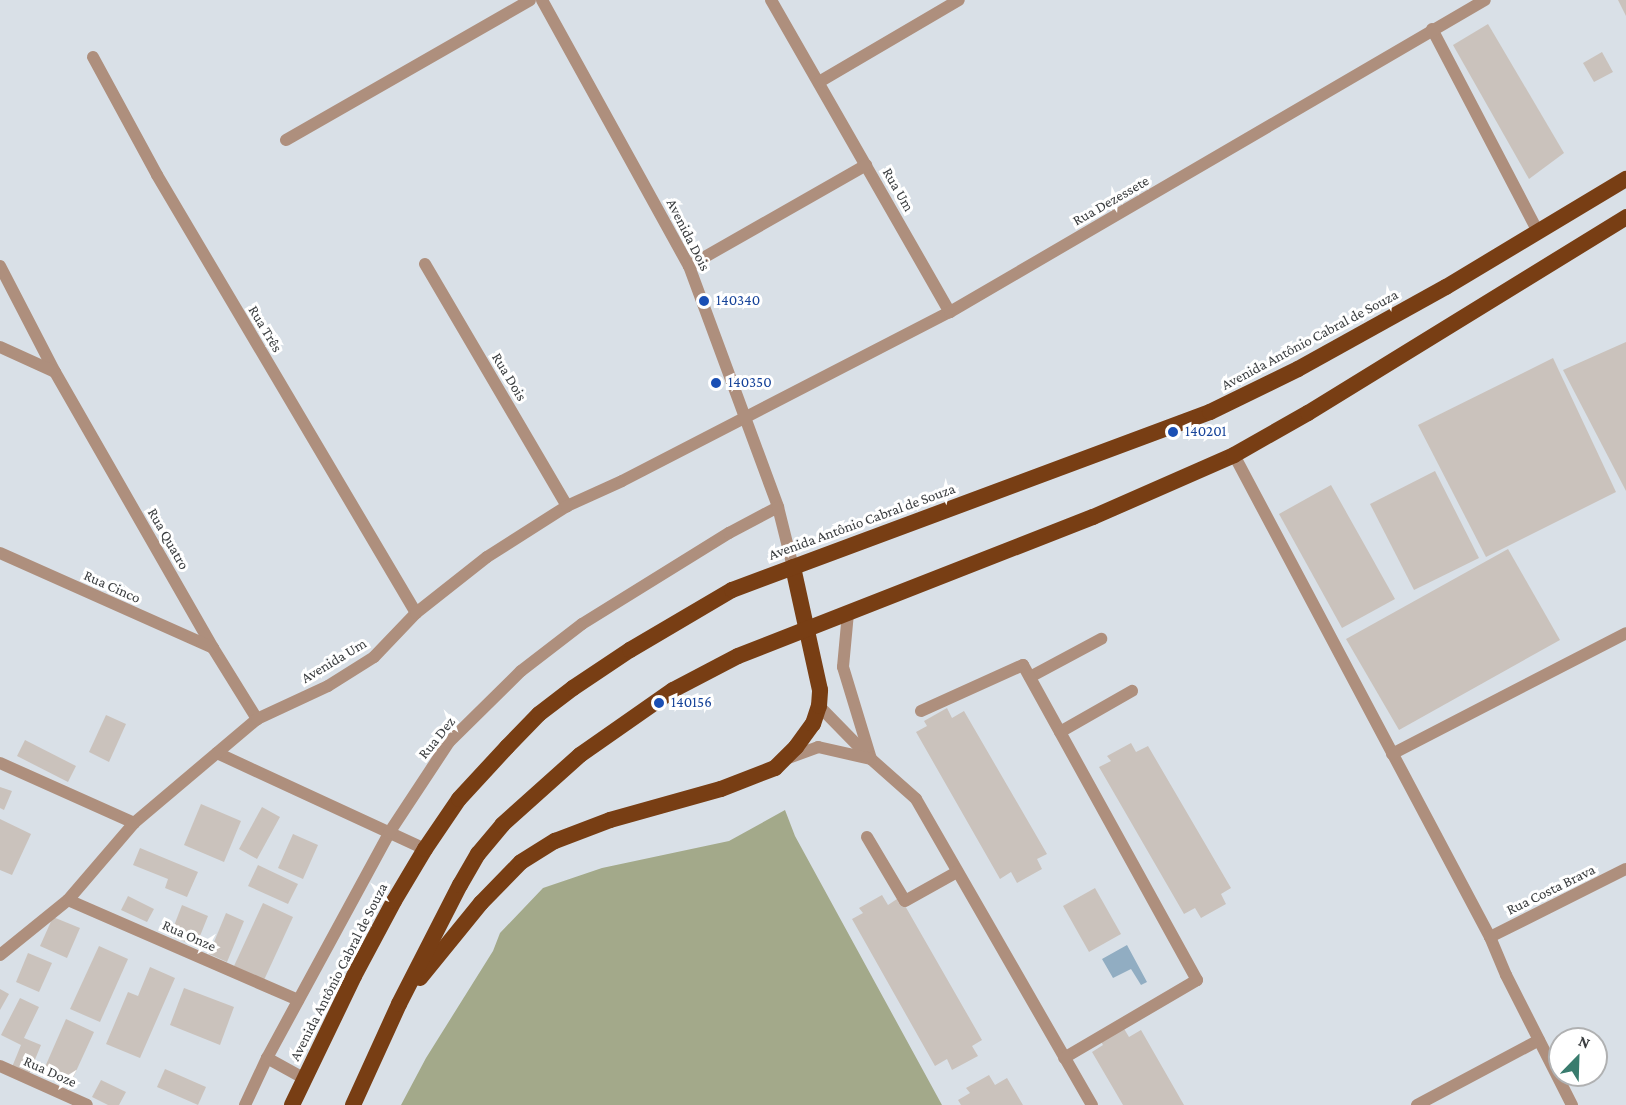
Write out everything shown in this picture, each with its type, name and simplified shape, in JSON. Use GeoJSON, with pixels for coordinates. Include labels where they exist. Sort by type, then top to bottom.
{"type":"FeatureCollection","features":[{"type":"Feature","properties":{"kind":"highway","name":"Avenida Antônio Cabral de Souza"},"geometry":{"type":"LineString","coordinates":[[292,1105],[358,966],[425,849],[459,799],[547,708],[630,650],[732,590],[1210,412],[1298,369],[1446,287],[1626,179]]}},
{"type":"Feature","properties":{"kind":"highway"},"geometry":{"type":"LineString","coordinates":[[353,1105],[399,1004],[478,854],[502,825],[580,755],[673,690],[738,656],[1092,517],[1234,455],[1308,413],[1626,217]]}},
{"type":"Feature","properties":{"kind":"highway"},"geometry":{"type":"LineString","coordinates":[[399,1004],[481,903],[522,862],[555,841],[610,820],[721,789],[775,768],[784,759],[813,724],[819,706],[820,690],[793,567]]}},
{"type":"Feature","properties":{"kind":"street"},"geometry":{"type":"LineString","coordinates":[[286,140],[530,0]]}},
{"type":"Feature","properties":{"kind":"street","name":"Avenida Dois"},"geometry":{"type":"LineString","coordinates":[[542,0],[689,266],[778,507],[793,567]]}},
{"type":"Feature","properties":{"kind":"street","name":"Rua Um"},"geometry":{"type":"LineString","coordinates":[[771,0],[950,312]]}},
{"type":"Feature","properties":{"kind":"street"},"geometry":{"type":"LineString","coordinates":[[819,82],[959,0]]}},
{"type":"Feature","properties":{"kind":"street","name":"Rua Dezessete"},"geometry":{"type":"LineString","coordinates":[[747,418],[950,312],[1432,29],[1461,6],[1485,0]]}},
{"type":"Feature","properties":{"kind":"street"},"geometry":{"type":"LineString","coordinates":[[1432,29],[1538,232]]}},
{"type":"Feature","properties":{"kind":"street","name":"Rua Três"},"geometry":{"type":"LineString","coordinates":[[93,57],[157,175],[416,613]]}},
{"type":"Feature","properties":{"kind":"street"},"geometry":{"type":"LineString","coordinates":[[689,266],[866,165]]}},
{"type":"Feature","properties":{"kind":"street","name":"Rua Dois"},"geometry":{"type":"LineString","coordinates":[[425,264],[567,506]]}},
{"type":"Feature","properties":{"kind":"street","name":"Rua Quatro"},"geometry":{"type":"LineString","coordinates":[[0,266],[55,372],[213,648],[257,719]]}},
{"type":"Feature","properties":{"kind":"street"},"geometry":{"type":"LineString","coordinates":[[0,347],[55,372]]}},
{"type":"Feature","properties":{"kind":"street","name":"Avenida Um"},"geometry":{"type":"LineString","coordinates":[[0,955],[68,900],[134,824],[257,719],[328,686],[374,657],[416,613],[487,557],[567,506],[747,418]]}},
{"type":"Feature","properties":{"kind":"street"},"geometry":{"type":"LineString","coordinates":[[1234,455],[1490,937],[1572,1105]]}},
{"type":"Feature","properties":{"kind":"street","name":"Rua Dez"},"geometry":{"type":"LineString","coordinates":[[245,1105],[267,1058],[389,833],[449,742],[521,671],[582,624],[729,533],[778,507]]}},
{"type":"Feature","properties":{"kind":"street","name":"Rua Cinco"},"geometry":{"type":"LineString","coordinates":[[0,553],[213,648]]}},
{"type":"Feature","properties":{"kind":"street"},"geometry":{"type":"LineString","coordinates":[[849,613],[843,667],[871,759]]}},
{"type":"Feature","properties":{"kind":"street"},"geometry":{"type":"LineString","coordinates":[[1392,754],[1626,633]]}},
{"type":"Feature","properties":{"kind":"street"},"geometry":{"type":"LineString","coordinates":[[1030,677],[1101,639]]}},
{"type":"Feature","properties":{"kind":"street"},"geometry":{"type":"LineString","coordinates":[[921,711],[1023,664],[1197,980],[1065,1058]]}},
{"type":"Feature","properties":{"kind":"street"},"geometry":{"type":"LineString","coordinates":[[1060,732],[1132,691]]}},
{"type":"Feature","properties":{"kind":"street"},"geometry":{"type":"LineString","coordinates":[[819,706],[871,759],[916,800],[1092,1105]]}},
{"type":"Feature","properties":{"kind":"street"},"geometry":{"type":"LineString","coordinates":[[784,759],[818,747],[871,759]]}},
{"type":"Feature","properties":{"kind":"street"},"geometry":{"type":"LineString","coordinates":[[218,753],[425,849]]}},
{"type":"Feature","properties":{"kind":"street"},"geometry":{"type":"LineString","coordinates":[[0,763],[134,824]]}},
{"type":"Feature","properties":{"kind":"street"},"geometry":{"type":"LineString","coordinates":[[867,837],[905,901],[957,872]]}},
{"type":"Feature","properties":{"kind":"street","name":"Rua Costa Brava"},"geometry":{"type":"LineString","coordinates":[[1490,937],[1626,869]]}},
{"type":"Feature","properties":{"kind":"street","name":"Rua Onze"},"geometry":{"type":"LineString","coordinates":[[68,900],[298,1000]]}},
{"type":"Feature","properties":{"kind":"street"},"geometry":{"type":"LineString","coordinates":[[1417,1105],[1539,1040]]}},
{"type":"Feature","properties":{"kind":"street"},"geometry":{"type":"LineString","coordinates":[[267,1058],[305,1079]]}},
{"type":"Feature","properties":{"kind":"street","name":"Rua Doze"},"geometry":{"type":"LineString","coordinates":[[0,1066],[87,1105]]}},
{"type":"Feature","properties":{"kind":"green space"},"geometry":{"type":"Polygon","coordinates":[[[785,810],[795,836],[942,1105],[401,1105],[426,1058],[493,951],[500,933],[543,888],[602,868],[729,841],[785,810]]]}},
{"type":"Feature","properties":{"kind":"water"},"geometry":{"type":"Polygon","coordinates":[[[1127,945],[1147,982],[1141,985],[1131,969],[1113,978],[1102,959],[1127,945]]]}},
{"type":"Feature","properties":{"kind":"building"},"geometry":{"type":"Polygon","coordinates":[[[1618,0],[1626,0],[1626,16],[1618,0]]]}},
{"type":"Feature","properties":{"kind":"building"},"geometry":{"type":"Polygon","coordinates":[[[1488,24],[1564,153],[1529,179],[1453,45],[1488,24]]]}},
{"type":"Feature","properties":{"kind":"building"},"geometry":{"type":"Polygon","coordinates":[[[1602,52],[1613,72],[1594,82],[1583,63],[1602,52]]]}},
{"type":"Feature","properties":{"kind":"building"},"geometry":{"type":"Polygon","coordinates":[[[1626,342],[1626,491],[1563,370],[1626,342]]]}},
{"type":"Feature","properties":{"kind":"building"},"geometry":{"type":"Polygon","coordinates":[[[1553,358],[1616,492],[1486,557],[1418,425],[1553,358]]]}},
{"type":"Feature","properties":{"kind":"building"},"geometry":{"type":"Polygon","coordinates":[[[1435,471],[1479,558],[1414,590],[1370,504],[1435,471]]]}},
{"type":"Feature","properties":{"kind":"building"},"geometry":{"type":"Polygon","coordinates":[[[1331,485],[1395,599],[1342,628],[1279,514],[1331,485]]]}},
{"type":"Feature","properties":{"kind":"building"},"geometry":{"type":"Polygon","coordinates":[[[1508,549],[1560,640],[1399,730],[1346,639],[1508,549]]]}},
{"type":"Feature","properties":{"kind":"building"},"geometry":{"type":"Polygon","coordinates":[[[947,708],[952,718],[964,711],[1047,854],[1037,859],[1042,869],[1017,883],[1011,872],[1000,879],[916,732],[927,726],[924,721],[947,708]]]}},
{"type":"Feature","properties":{"kind":"building"},"geometry":{"type":"Polygon","coordinates":[[[106,715],[126,724],[109,762],[89,752],[106,715]]]}},
{"type":"Feature","properties":{"kind":"building"},"geometry":{"type":"Polygon","coordinates":[[[25,740],[76,766],[68,782],[17,756],[25,740]]]}},
{"type":"Feature","properties":{"kind":"building"},"geometry":{"type":"Polygon","coordinates":[[[1131,743],[1136,752],[1148,746],[1231,888],[1221,894],[1226,904],[1201,918],[1195,908],[1184,914],[1099,767],[1111,761],[1107,756],[1131,743]]]}},
{"type":"Feature","properties":{"kind":"building"},"geometry":{"type":"Polygon","coordinates":[[[0,787],[12,791],[4,810],[0,808],[0,787]]]}},
{"type":"Feature","properties":{"kind":"building"},"geometry":{"type":"Polygon","coordinates":[[[201,804],[241,821],[224,862],[184,845],[201,804]]]}},
{"type":"Feature","properties":{"kind":"building"},"geometry":{"type":"Polygon","coordinates":[[[262,807],[280,817],[257,859],[239,849],[262,807]]]}},
{"type":"Feature","properties":{"kind":"building"},"geometry":{"type":"Polygon","coordinates":[[[0,819],[31,834],[12,875],[0,870],[0,819]]]}},
{"type":"Feature","properties":{"kind":"building"},"geometry":{"type":"Polygon","coordinates":[[[293,834],[318,845],[303,879],[278,868],[293,834]]]}},
{"type":"Feature","properties":{"kind":"building"},"geometry":{"type":"Polygon","coordinates":[[[140,848],[198,872],[187,897],[165,888],[168,879],[133,865],[140,848]]]}},
{"type":"Feature","properties":{"kind":"building"},"geometry":{"type":"Polygon","coordinates":[[[258,865],[298,884],[288,904],[248,886],[258,865]]]}},
{"type":"Feature","properties":{"kind":"building"},"geometry":{"type":"Polygon","coordinates":[[[1095,888],[1121,934],[1089,952],[1063,906],[1095,888]]]}},
{"type":"Feature","properties":{"kind":"building"},"geometry":{"type":"Polygon","coordinates":[[[882,895],[888,905],[900,897],[982,1040],[972,1046],[978,1056],[952,1070],[947,1059],[935,1066],[852,919],[863,913],[859,908],[882,895]]]}},
{"type":"Feature","properties":{"kind":"building"},"geometry":{"type":"Polygon","coordinates":[[[128,896],[154,909],[147,922],[121,910],[128,896]]]}},
{"type":"Feature","properties":{"kind":"building"},"geometry":{"type":"Polygon","coordinates":[[[263,903],[293,917],[264,980],[234,966],[263,903]]]}},
{"type":"Feature","properties":{"kind":"building"},"geometry":{"type":"Polygon","coordinates":[[[182,905],[208,916],[196,946],[170,936],[182,905]]]}},
{"type":"Feature","properties":{"kind":"building"},"geometry":{"type":"Polygon","coordinates":[[[226,913],[244,921],[227,962],[209,954],[226,913]]]}},
{"type":"Feature","properties":{"kind":"building"},"geometry":{"type":"Polygon","coordinates":[[[53,917],[80,928],[67,958],[40,946],[53,917]]]}},
{"type":"Feature","properties":{"kind":"building"},"geometry":{"type":"Polygon","coordinates":[[[99,946],[128,959],[100,1022],[70,1009],[99,946]]]}},
{"type":"Feature","properties":{"kind":"building"},"geometry":{"type":"Polygon","coordinates":[[[28,953],[52,963],[39,992],[16,982],[28,953]]]}},
{"type":"Feature","properties":{"kind":"building"},"geometry":{"type":"Polygon","coordinates":[[[150,967],[175,978],[140,1058],[106,1044],[128,992],[138,996],[150,967]]]}},
{"type":"Feature","properties":{"kind":"building"},"geometry":{"type":"Polygon","coordinates":[[[184,988],[234,1007],[220,1045],[170,1025],[184,988]]]}},
{"type":"Feature","properties":{"kind":"building"},"geometry":{"type":"Polygon","coordinates":[[[0,989],[9,994],[0,1010],[0,989]]]}},
{"type":"Feature","properties":{"kind":"building"},"geometry":{"type":"Polygon","coordinates":[[[20,998],[39,1007],[24,1038],[41,1045],[29,1074],[12,1067],[21,1045],[1,1035],[20,998]]]}},
{"type":"Feature","properties":{"kind":"building"},"geometry":{"type":"Polygon","coordinates":[[[66,1019],[94,1032],[72,1080],[45,1067],[66,1019]]]}},
{"type":"Feature","properties":{"kind":"building"},"geometry":{"type":"Polygon","coordinates":[[[1123,1027],[1129,1037],[1141,1030],[1184,1105],[1123,1105],[1092,1052],[1103,1045],[1100,1040],[1123,1027]]]}},
{"type":"Feature","properties":{"kind":"building"},"geometry":{"type":"Polygon","coordinates":[[[165,1069],[206,1087],[198,1105],[157,1087],[165,1069]]]}},
{"type":"Feature","properties":{"kind":"building"},"geometry":{"type":"Polygon","coordinates":[[[989,1075],[995,1085],[1007,1078],[1023,1105],[961,1105],[958,1100],[970,1093],[966,1088],[989,1075]]]}},
{"type":"Feature","properties":{"kind":"building"},"geometry":{"type":"Polygon","coordinates":[[[101,1080],[126,1092],[119,1105],[108,1105],[92,1097],[101,1080]]]}},
{"type":"Feature","properties":{"kind":"place","name":"140340"},"geometry":{"type":"Point","coordinates":[704,301]}},
{"type":"Feature","properties":{"kind":"place","name":"140350"},"geometry":{"type":"Point","coordinates":[716,383]}},
{"type":"Feature","properties":{"kind":"place","name":"140201"},"geometry":{"type":"Point","coordinates":[1173,432]}},
{"type":"Feature","properties":{"kind":"place","name":"140156"},"geometry":{"type":"Point","coordinates":[659,703]}}]}
